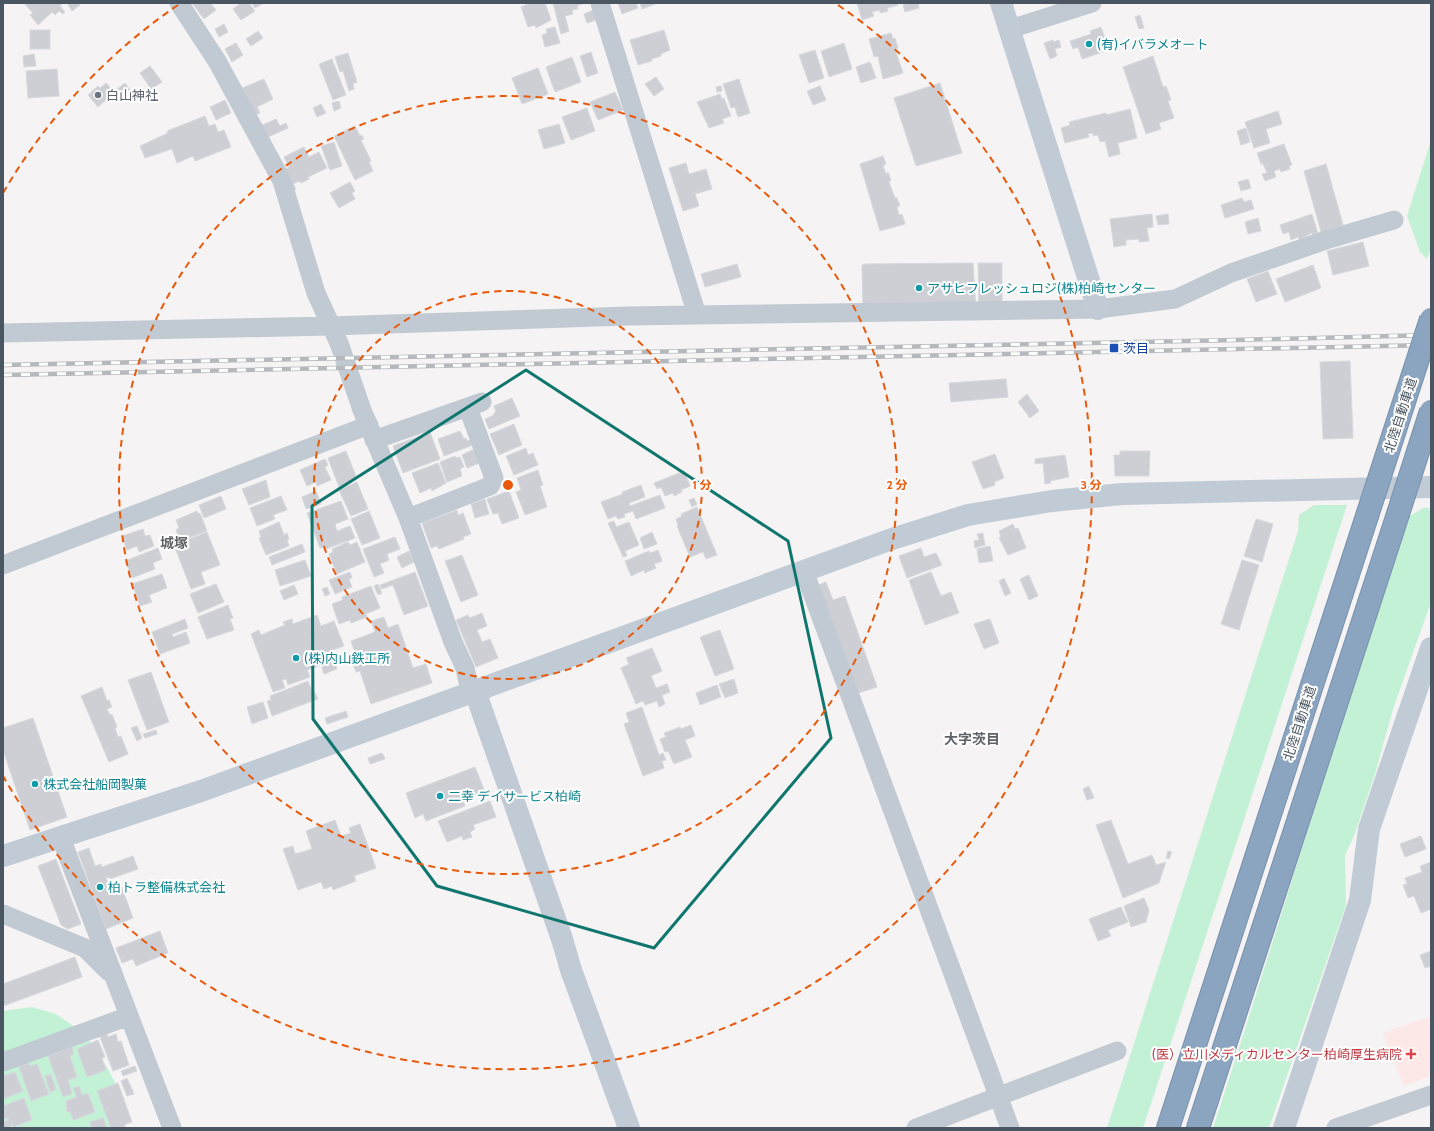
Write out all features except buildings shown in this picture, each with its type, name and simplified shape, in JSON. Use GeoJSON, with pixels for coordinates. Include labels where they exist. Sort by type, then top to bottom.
{"type":"FeatureCollection","features":[{"type":"Feature","properties":{"kind":"highway","name":"北陸自動車道"},"geometry":{"type":"LineString","coordinates":[[1168,1128],[1431,319]]}},
{"type":"Feature","properties":{"kind":"highway"},"geometry":{"type":"LineString","coordinates":[[1198,1128],[1431,411]]}},
{"type":"Feature","properties":{"kind":"street"},"geometry":{"type":"LineString","coordinates":[[179,3],[217,60],[282,181],[316,293],[339,343],[346,368],[371,432],[408,518],[453,642],[465,668],[468,682],[475,692],[562,939],[571,970],[629,1128]]}},
{"type":"Feature","properties":{"kind":"street"},"geometry":{"type":"LineString","coordinates":[[600,3],[697,315]]}},
{"type":"Feature","properties":{"kind":"street"},"geometry":{"type":"LineString","coordinates":[[1001,3],[1098,309]]}},
{"type":"Feature","properties":{"kind":"street"},"geometry":{"type":"LineString","coordinates":[[1010,29],[1092,3]]}},
{"type":"Feature","properties":{"kind":"street"},"geometry":{"type":"LineString","coordinates":[[3,333],[330,326],[697,315],[1098,309],[1175,299],[1231,273],[1326,240],[1394,220]]}},
{"type":"Feature","properties":{"kind":"street"},"geometry":{"type":"LineString","coordinates":[[3,565],[371,432],[475,405],[494,478],[490,486],[408,518]]}},
{"type":"Feature","properties":{"kind":"street"},"geometry":{"type":"LineString","coordinates":[[3,856],[202,791],[889,540],[968,515],[1052,501],[1130,494],[1431,487]]}},
{"type":"Feature","properties":{"kind":"street"},"geometry":{"type":"LineString","coordinates":[[804,571],[1010,1128]]}},
{"type":"Feature","properties":{"kind":"street"},"geometry":{"type":"LineString","coordinates":[[1284,1128],[1360,900],[1370,829],[1431,648]]}},
{"type":"Feature","properties":{"kind":"street"},"geometry":{"type":"LineString","coordinates":[[61,838],[129,1016],[166,1126]]}},
{"type":"Feature","properties":{"kind":"street"},"geometry":{"type":"LineString","coordinates":[[3,914],[85,948],[114,977]]}},
{"type":"Feature","properties":{"kind":"street"},"geometry":{"type":"LineString","coordinates":[[3,1062],[129,1016]]}},
{"type":"Feature","properties":{"kind":"street"},"geometry":{"type":"LineString","coordinates":[[916,1128],[1117,1052]]}},
{"type":"Feature","properties":{"kind":"street"},"geometry":{"type":"LineString","coordinates":[[1336,1128],[1431,1095]]}},
{"type":"Feature","properties":{"kind":"highlighted area"},"geometry":{"type":"Polygon","coordinates":[[[526,370],[788,541],[831,738],[654,948],[437,886],[313,719],[312,506],[526,370]]]}},
{"type":"Feature","properties":{"kind":"shaded area","name":"(医）立川メディカルセンター柏崎厚生病院"},"geometry":{"type":"Polygon","coordinates":[[[1431,1016],[1431,1076],[1404,1086],[1383,1033],[1431,1016]]]}},
{"type":"Feature","properties":{"kind":"green space"},"geometry":{"type":"Polygon","coordinates":[[[1431,140],[1431,248],[1427,259],[1420,252],[1407,216],[1431,140]]]}},
{"type":"Feature","properties":{"kind":"green space"},"geometry":{"type":"Polygon","coordinates":[[[1314,505],[1347,505],[1143,1128],[1107,1128],[1298,531],[1299,515],[1314,505]]]}},
{"type":"Feature","properties":{"kind":"green space"},"geometry":{"type":"Polygon","coordinates":[[[1425,507],[1431,509],[1431,602],[1393,709],[1375,774],[1354,836],[1345,855],[1346,905],[1269,1128],[1213,1128],[1384,592],[1410,516],[1425,507]]]}},
{"type":"Feature","properties":{"kind":"green space"},"geometry":{"type":"Polygon","coordinates":[[[32,1007],[56,1014],[81,1031],[99,1053],[116,1084],[126,1128],[3,1128],[3,1011],[32,1007]]]}},
{"type":"Feature","properties":{"kind":"railway"},"geometry":{"type":"LineString","coordinates":[[3,365],[1431,335]]}},
{"type":"Feature","properties":{"kind":"railway"},"geometry":{"type":"LineString","coordinates":[[3,375],[1431,345]]}},
{"type":"Feature","properties":{"kind":"place","name":"(有)イバラメオート"},"geometry":{"type":"Point","coordinates":[1089,44]}},
{"type":"Feature","properties":{"kind":"place","name":"白山神社"},"geometry":{"type":"Point","coordinates":[98,95]}},
{"type":"Feature","properties":{"kind":"place","name":"アサヒフレッシュロジ(株)柏崎センター"},"geometry":{"type":"Point","coordinates":[919,288]}},
{"type":"Feature","properties":{"kind":"place","name":"茨目"},"geometry":{"type":"Point","coordinates":[1114,348]}},
{"type":"Feature","properties":{"kind":"place","name":"(株)内山鉄工所"},"geometry":{"type":"Point","coordinates":[296,658]}},
{"type":"Feature","properties":{"kind":"place","name":"株式会社船岡製菓"},"geometry":{"type":"Point","coordinates":[35,784]}},
{"type":"Feature","properties":{"kind":"place","name":"二幸 デイサービス柏崎"},"geometry":{"type":"Point","coordinates":[440,796]}},
{"type":"Feature","properties":{"kind":"place","name":"柏トラ整備株式会社"},"geometry":{"type":"Point","coordinates":[100,887]}},
{"type":"Feature","properties":{"kind":"place","name":"(医）立川メディカルセンター柏崎厚生病院"},"geometry":{"type":"Point","coordinates":[1411,1054]}},
{"type":"Feature","properties":{"kind":"district","name":"城塚"},"geometry":{"type":"Point","coordinates":[174,543]}},
{"type":"Feature","properties":{"kind":"district","name":"大字茨目"},"geometry":{"type":"Point","coordinates":[972,739]}}]}
